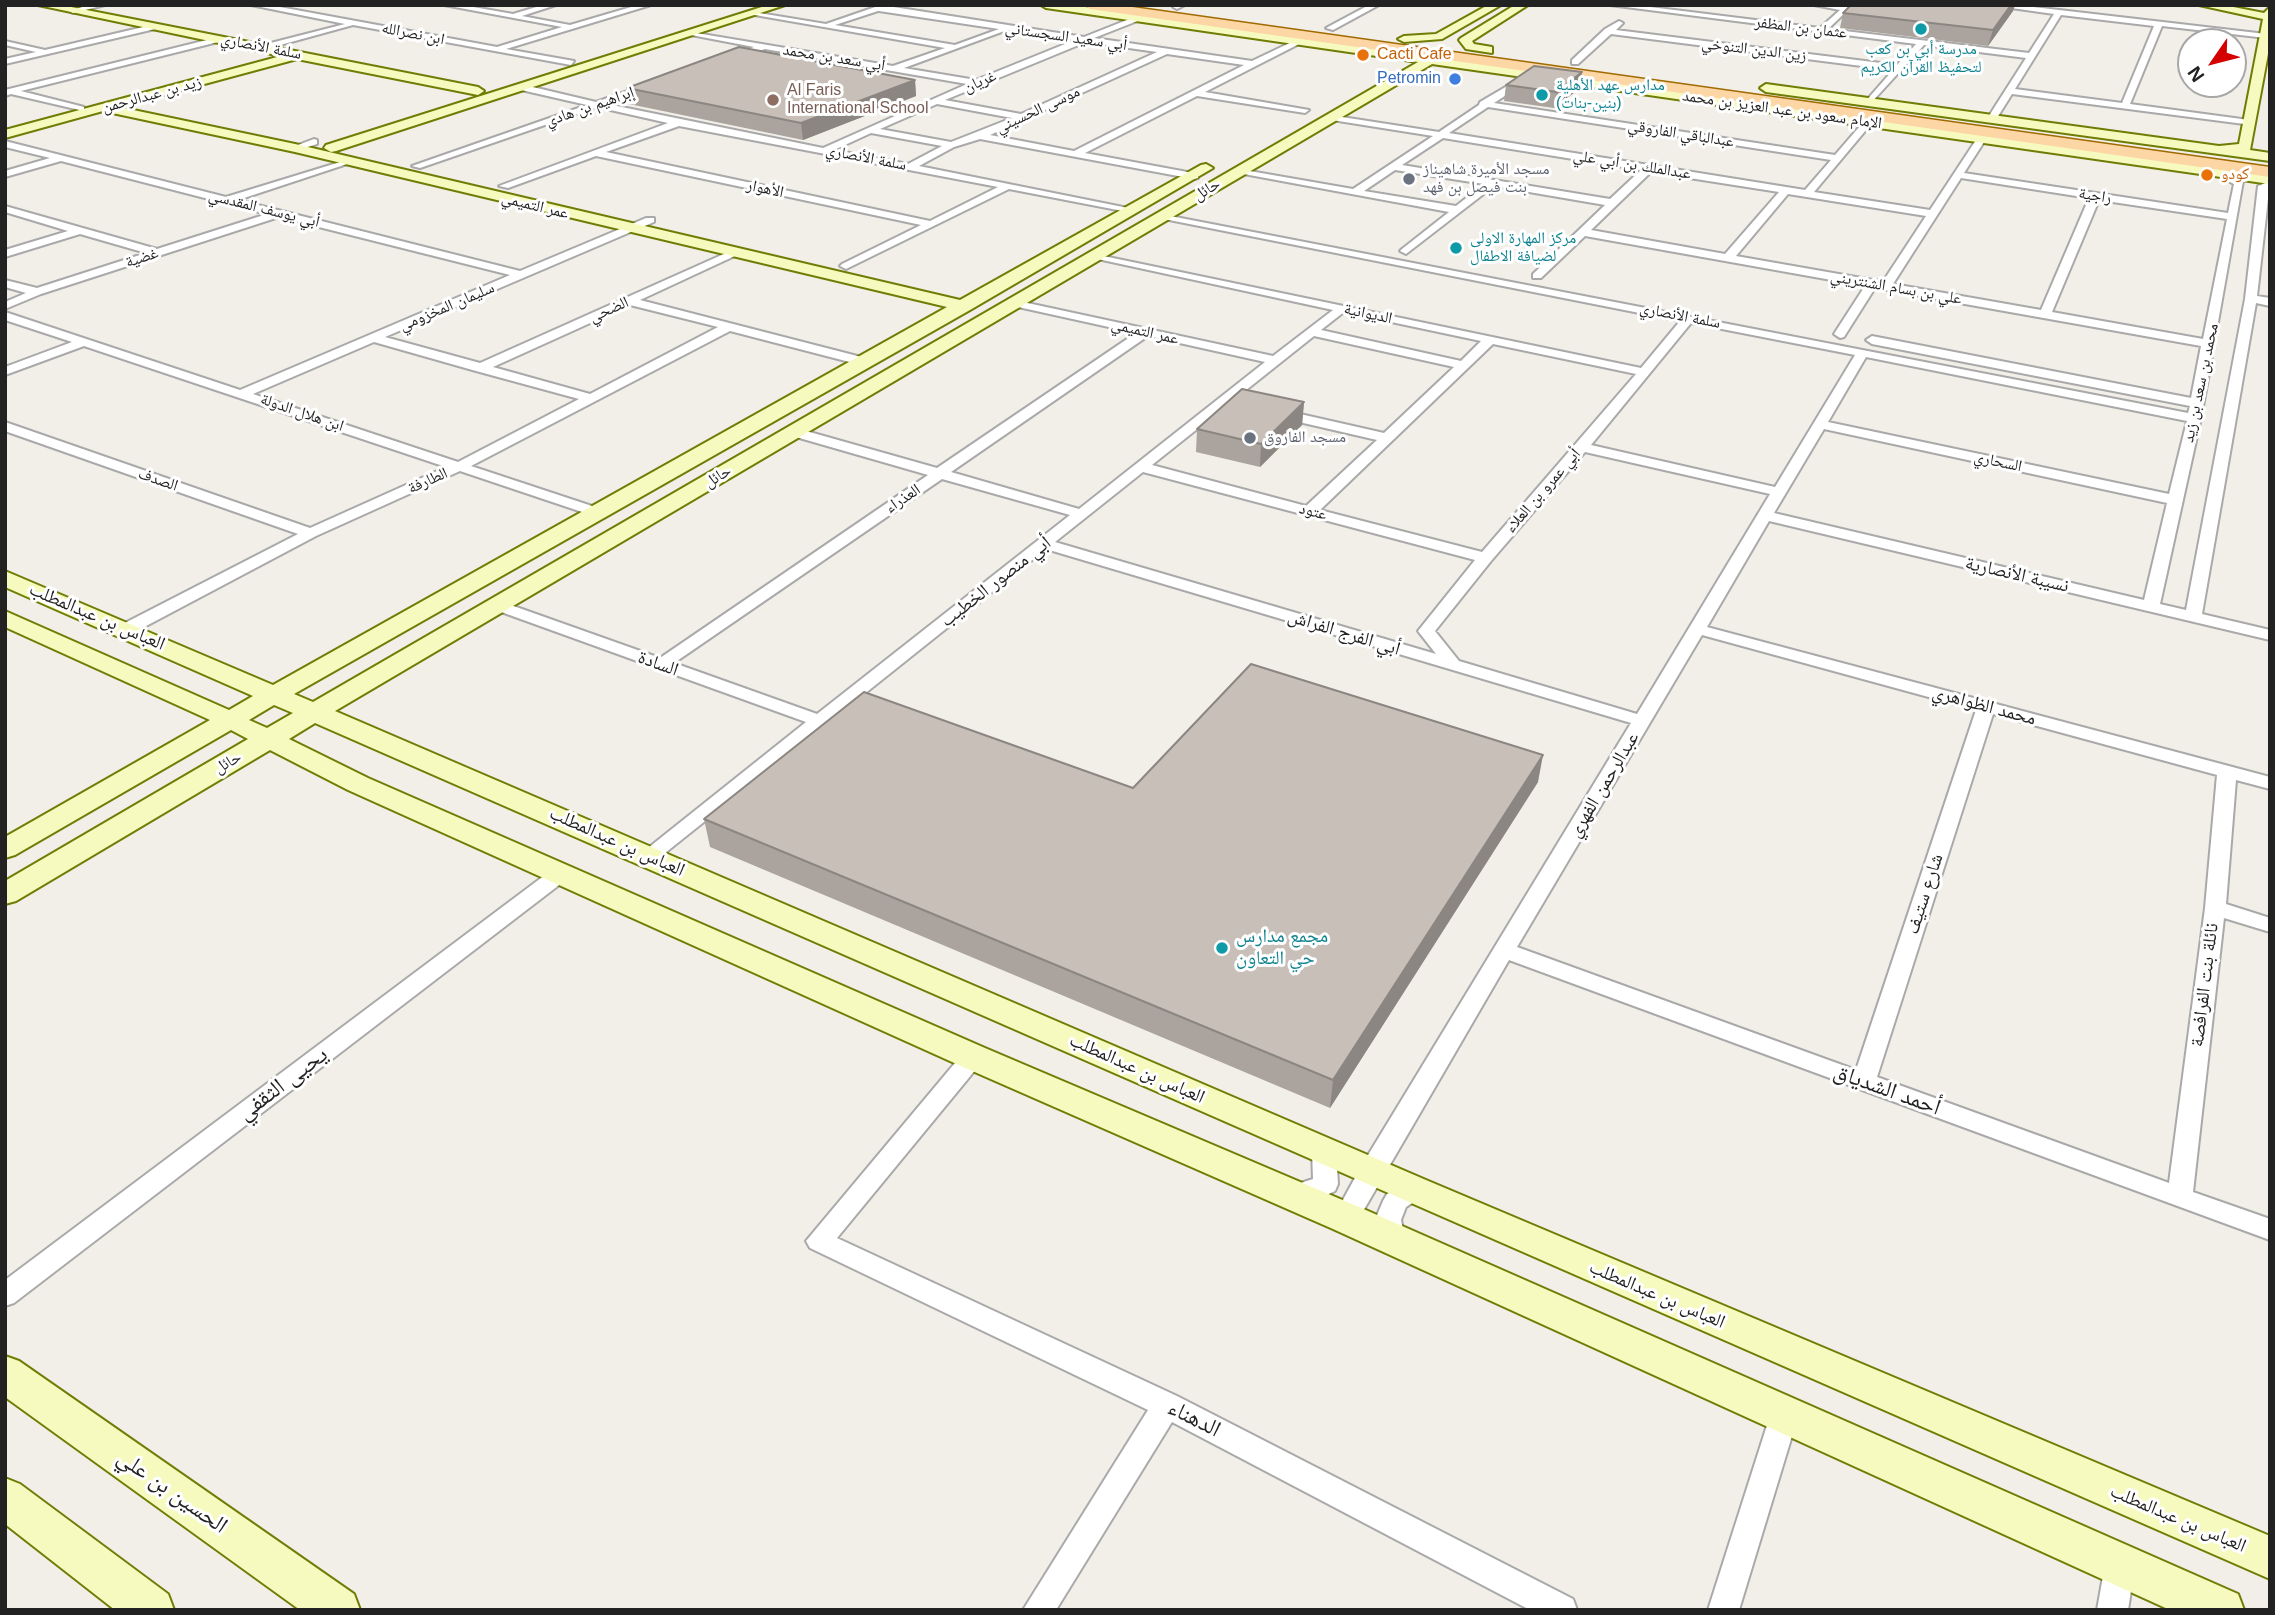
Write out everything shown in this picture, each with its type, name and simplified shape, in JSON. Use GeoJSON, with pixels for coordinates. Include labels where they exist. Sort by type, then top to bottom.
{"type":"FeatureCollection","features":[{"type":"Feature","properties":{"kind":"main road","name":"الإمام سعود بن عبد العزيز بن محمد"},"geometry":{"type":"LineString","coordinates":[[1090,5],[2270,172]]}},
{"type":"Feature","properties":{"kind":"main road","name":"الإمام سعود بن عبد العزيز بن محمد"},"geometry":{"type":"LineString","coordinates":[[1124,5],[2270,164]]}},
{"type":"Feature","properties":{"kind":"main road"},"geometry":{"type":"LineString","coordinates":[[1786,91],[2037,132]]}},
{"type":"Feature","properties":{"kind":"main road"},"geometry":{"type":"LineString","coordinates":[[1880,124],[2128,152]]}},
{"type":"Feature","properties":{"kind":"street","name":"سلمة الأنصاري"},"geometry":{"type":"LineString","coordinates":[[43,5],[478,90]]}},
{"type":"Feature","properties":{"kind":"street"},"geometry":{"type":"LineString","coordinates":[[73,11],[101,5]]}},
{"type":"Feature","properties":{"kind":"street","name":"ابن نصرالله"},"geometry":{"type":"LineString","coordinates":[[255,5],[571,63]]}},
{"type":"Feature","properties":{"kind":"street"},"geometry":{"type":"LineString","coordinates":[[448,5],[571,27]]}},
{"type":"Feature","properties":{"kind":"street"},"geometry":{"type":"LineString","coordinates":[[512,16],[552,5]]}},
{"type":"Feature","properties":{"kind":"street"},"geometry":{"type":"LineString","coordinates":[[496,49],[647,5]]}},
{"type":"Feature","properties":{"kind":"street"},"geometry":{"type":"LineString","coordinates":[[295,148],[478,90],[755,9],[780,5]]}},
{"type":"Feature","properties":{"kind":"street"},"geometry":{"type":"LineString","coordinates":[[826,25],[888,5]]}},
{"type":"Feature","properties":{"kind":"street","name":"الإمام سعود بن عبد العزيز بن محمد"},"geometry":{"type":"LineString","coordinates":[[1045,5],[1298,41],[1398,52],[1488,50],[2270,157]]}},
{"type":"Feature","properties":{"kind":"street"},"geometry":{"type":"LineString","coordinates":[[1330,28],[1375,5]]}},
{"type":"Feature","properties":{"kind":"street","name":"حائل"},"geometry":{"type":"LineString","coordinates":[[5,849],[1194,176],[1398,52],[1446,34],[1496,5]]}},
{"type":"Feature","properties":{"kind":"street"},"geometry":{"type":"LineString","coordinates":[[1488,50],[1465,43],[1469,37],[1523,5]]}},
{"type":"Feature","properties":{"kind":"street","name":"عثمان بن المظفر"},"geometry":{"type":"LineString","coordinates":[[1614,5],[2031,57]]}},
{"type":"Feature","properties":{"kind":"street"},"geometry":{"type":"LineString","coordinates":[[1818,5],[1847,7]]}},
{"type":"Feature","properties":{"kind":"street"},"geometry":{"type":"LineString","coordinates":[[1994,5],[2266,36]]}},
{"type":"Feature","properties":{"kind":"street"},"geometry":{"type":"LineString","coordinates":[[2204,5],[2267,11]]}},
{"type":"Feature","properties":{"kind":"street"},"geometry":{"type":"LineString","coordinates":[[2251,5],[2267,11]]}},
{"type":"Feature","properties":{"kind":"street","name":"الإمام سعود بن عبد العزيز بن محمد"},"geometry":{"type":"LineString","coordinates":[[1174,6],[1330,28],[1425,63],[1531,75],[1880,124],[2270,182]]}},
{"type":"Feature","properties":{"kind":"street"},"geometry":{"type":"LineString","coordinates":[[1575,62],[1608,31],[1644,7]]}},
{"type":"Feature","properties":{"kind":"street"},"geometry":{"type":"LineString","coordinates":[[1821,31],[1847,7]]}},
{"type":"Feature","properties":{"kind":"street"},"geometry":{"type":"LineString","coordinates":[[303,14],[328,8]]}},
{"type":"Feature","properties":{"kind":"street"},"geometry":{"type":"LineString","coordinates":[[331,148],[690,34],[755,9],[826,25],[955,47]]}},
{"type":"Feature","properties":{"kind":"street","name":"أبي سعيد السجستاني"},"geometry":{"type":"LineString","coordinates":[[879,9],[1253,64]]}},
{"type":"Feature","properties":{"kind":"street"},"geometry":{"type":"LineString","coordinates":[[1993,119],[2031,57],[2052,10]]}},
{"type":"Feature","properties":{"kind":"street"},"geometry":{"type":"LineString","coordinates":[[2214,150],[2239,149],[2246,144],[2266,36],[2267,11]]}},
{"type":"Feature","properties":{"kind":"street","name":"غريان"},"geometry":{"type":"LineString","coordinates":[[826,150],[934,101],[1137,18]]}},
{"type":"Feature","properties":{"kind":"street"},"geometry":{"type":"LineString","coordinates":[[262,48],[357,23]]}},
{"type":"Feature","properties":{"kind":"street"},"geometry":{"type":"LineString","coordinates":[[2125,106],[2159,24]]}},
{"type":"Feature","properties":{"kind":"street"},"geometry":{"type":"LineString","coordinates":[[5,62],[152,27]]}},
{"type":"Feature","properties":{"kind":"street"},"geometry":{"type":"LineString","coordinates":[[895,69],[1006,29]]}},
{"type":"Feature","properties":{"kind":"street","name":"زين الدين التنوخي"},"geometry":{"type":"LineString","coordinates":[[1608,31],[1899,68]]}},
{"type":"Feature","properties":{"kind":"street","name":"أبي سعد بن محمد"},"geometry":{"type":"LineString","coordinates":[[690,34],[977,83]]}},
{"type":"Feature","properties":{"kind":"street"},"geometry":{"type":"LineString","coordinates":[[1446,34],[1454,38],[1469,37]]}},
{"type":"Feature","properties":{"kind":"street"},"geometry":{"type":"LineString","coordinates":[[7,92],[219,39]]}},
{"type":"Feature","properties":{"kind":"street"},"geometry":{"type":"LineString","coordinates":[[1077,153],[1298,41]]}},
{"type":"Feature","properties":{"kind":"street"},"geometry":{"type":"LineString","coordinates":[[5,43],[48,52]]}},
{"type":"Feature","properties":{"kind":"street"},"geometry":{"type":"LineString","coordinates":[[1869,102],[1922,43]]}},
{"type":"Feature","properties":{"kind":"street"},"geometry":{"type":"LineString","coordinates":[[713,65],[763,47]]}},
{"type":"Feature","properties":{"kind":"street","name":"موسى الحسيني"},"geometry":{"type":"LineString","coordinates":[[912,166],[951,145],[980,136],[1164,52]]}},
{"type":"Feature","properties":{"kind":"street","name":"زيد بن عبدالرحمن"},"geometry":{"type":"LineString","coordinates":[[5,132],[111,109],[293,54]]}},
{"type":"Feature","properties":{"kind":"street","name":"زيد بن عبدالرحمن"},"geometry":{"type":"LineString","coordinates":[[5,132],[81,109],[293,54]]}},
{"type":"Feature","properties":{"kind":"street","name":"حائل"},"geometry":{"type":"LineString","coordinates":[[5,894],[1425,63]]}},
{"type":"Feature","properties":{"kind":"street"},"geometry":{"type":"LineString","coordinates":[[1355,192],[1483,104],[1531,75]]}},
{"type":"Feature","properties":{"kind":"street","name":"إبراهيم بن هادي"},"geometry":{"type":"LineString","coordinates":[[417,166],[662,82]]}},
{"type":"Feature","properties":{"kind":"street","name":"سلمة الأنصاري"},"geometry":{"type":"LineString","coordinates":[[520,87],[678,123],[1133,209]]}},
{"type":"Feature","properties":{"kind":"street"},"geometry":{"type":"LineString","coordinates":[[2010,91],[2249,123]]}},
{"type":"Feature","properties":{"kind":"street"},"geometry":{"type":"LineString","coordinates":[[7,92],[81,109]]}},
{"type":"Feature","properties":{"kind":"street"},"geometry":{"type":"LineString","coordinates":[[1197,93],[1305,110]]}},
{"type":"Feature","properties":{"kind":"street"},"geometry":{"type":"LineString","coordinates":[[139,101],[331,148],[846,265],[972,301]]}},
{"type":"Feature","properties":{"kind":"street"},"geometry":{"type":"LineString","coordinates":[[934,101],[1023,117]]}},
{"type":"Feature","properties":{"kind":"street","name":"عبدالباقي الفاروقي"},"geometry":{"type":"LineString","coordinates":[[1483,104],[1838,158]]}},
{"type":"Feature","properties":{"kind":"street","name":"عمر التميمي"},"geometry":{"type":"LineString","coordinates":[[111,109],[295,148],[630,229],[972,301]]}},
{"type":"Feature","properties":{"kind":"street","name":"عبدالملك بن أبي علي"},"geometry":{"type":"LineString","coordinates":[[1332,117],[1932,214]]}},
{"type":"Feature","properties":{"kind":"street"},"geometry":{"type":"LineString","coordinates":[[504,186],[600,154],[678,123]]}},
{"type":"Feature","properties":{"kind":"street"},"geometry":{"type":"LineString","coordinates":[[1808,193],[1863,128]]}},
{"type":"Feature","properties":{"kind":"street"},"geometry":{"type":"LineString","coordinates":[[869,130],[951,145]]}},
{"type":"Feature","properties":{"kind":"street"},"geometry":{"type":"LineString","coordinates":[[980,136],[1194,176]]}},
{"type":"Feature","properties":{"kind":"street"},"geometry":{"type":"LineString","coordinates":[[1840,334],[1872,284],[1888,283],[1981,139]]}},
{"type":"Feature","properties":{"kind":"street","name":"أبي يوسف المقدسي"},"geometry":{"type":"LineString","coordinates":[[5,144],[522,275]]}},
{"type":"Feature","properties":{"kind":"street"},"geometry":{"type":"LineString","coordinates":[[2246,144],[2270,148]]}},
{"type":"Feature","properties":{"kind":"street","name":"الأهوار"},"geometry":{"type":"LineString","coordinates":[[600,154],[931,224]]}},
{"type":"Feature","properties":{"kind":"street"},"geometry":{"type":"LineString","coordinates":[[5,174],[59,159]]}},
{"type":"Feature","properties":{"kind":"street"},"geometry":{"type":"LineString","coordinates":[[230,199],[347,161]]}},
{"type":"Feature","properties":{"kind":"street"},"geometry":{"type":"LineString","coordinates":[[1392,166],[1613,203]]}},
{"type":"Feature","properties":{"kind":"street"},"geometry":{"type":"LineString","coordinates":[[1537,276],[1649,168]]}},
{"type":"Feature","properties":{"kind":"street"},"geometry":{"type":"LineString","coordinates":[[1238,172],[1458,210]]}},
{"type":"Feature","properties":{"kind":"street","name":"محمد بن سعد بن زيد"},"geometry":{"type":"LineString","coordinates":[[2151,607],[2194,418],[2239,184],[2232,178],[2215,172]]}},
{"type":"Feature","properties":{"kind":"street","name":"راجية"},"geometry":{"type":"LineString","coordinates":[[1958,175],[2233,217]]}},
{"type":"Feature","properties":{"kind":"street","name":"محمد بن سعد بن زيد"},"geometry":{"type":"LineString","coordinates":[[2193,617],[2251,299],[2263,186],[2270,182]]}},
{"type":"Feature","properties":{"kind":"street"},"geometry":{"type":"LineString","coordinates":[[1406,251],[1493,183]]}},
{"type":"Feature","properties":{"kind":"street"},"geometry":{"type":"LineString","coordinates":[[846,265],[1008,186]]}},
{"type":"Feature","properties":{"kind":"street"},"geometry":{"type":"LineString","coordinates":[[1728,258],[1786,190]]}},
{"type":"Feature","properties":{"kind":"street"},"geometry":{"type":"LineString","coordinates":[[2045,314],[2095,196]]}},
{"type":"Feature","properties":{"kind":"street"},"geometry":{"type":"LineString","coordinates":[[9,211],[158,253]]}},
{"type":"Feature","properties":{"kind":"street","name":"سلمة الأنصاري"},"geometry":{"type":"LineString","coordinates":[[1172,211],[1406,251],[1616,291]]}},
{"type":"Feature","properties":{"kind":"street","name":"سلمة الأنصاري"},"geometry":{"type":"LineString","coordinates":[[1172,211],[1689,309],[1863,352],[2194,418]]}},
{"type":"Feature","properties":{"kind":"street","name":"غضية"},"geometry":{"type":"LineString","coordinates":[[5,306],[37,292],[279,213]]}},
{"type":"Feature","properties":{"kind":"street","name":"سليمان المخزومي"},"geometry":{"type":"LineString","coordinates":[[244,393],[650,220]]}},
{"type":"Feature","properties":{"kind":"street"},"geometry":{"type":"LineString","coordinates":[[5,254],[82,230]]}},
{"type":"Feature","properties":{"kind":"street","name":"علي بن بسام الشنتريني"},"geometry":{"type":"LineString","coordinates":[[1582,232],[2209,344]]}},
{"type":"Feature","properties":{"kind":"street","name":"الضحي"},"geometry":{"type":"LineString","coordinates":[[481,368],[735,252]]}},
{"type":"Feature","properties":{"kind":"street"},"geometry":{"type":"LineString","coordinates":[[2255,252],[2270,255]]}},
{"type":"Feature","properties":{"kind":"street","name":"الديوانية"},"geometry":{"type":"LineString","coordinates":[[1093,255],[1643,372]]}},
{"type":"Feature","properties":{"kind":"street"},"geometry":{"type":"LineString","coordinates":[[5,283],[37,292]]}},
{"type":"Feature","properties":{"kind":"street"},"geometry":{"type":"LineString","coordinates":[[2251,299],[2270,302]]}},
{"type":"Feature","properties":{"kind":"street"},"geometry":{"type":"LineString","coordinates":[[631,301],[865,362]]}},
{"type":"Feature","properties":{"kind":"street","name":"عمر التميمي"},"geometry":{"type":"LineString","coordinates":[[1013,302],[1276,361]]}},
{"type":"Feature","properties":{"kind":"street","name":"أبي منصور الخطيب"},"geometry":{"type":"LineString","coordinates":[[648,856],[1141,467],[1233,402],[1276,361],[1342,308]]}},
{"type":"Feature","properties":{"kind":"street","name":"أبي عمرو بن العلاء"},"geometry":{"type":"LineString","coordinates":[[1453,665],[1426,631],[1485,558],[1582,447],[1643,372],[1689,309]]}},
{"type":"Feature","properties":{"kind":"street","name":"ابن هلال الدولة"},"geometry":{"type":"LineString","coordinates":[[5,316],[244,393],[599,513]]}},
{"type":"Feature","properties":{"kind":"street","name":"الطارفة"},"geometry":{"type":"LineString","coordinates":[[125,630],[311,533],[460,466],[728,327]]}},
{"type":"Feature","properties":{"kind":"street"},"geometry":{"type":"LineString","coordinates":[[1827,331],[2197,403]]}},
{"type":"Feature","properties":{"kind":"street","name":"العذراء"},"geometry":{"type":"LineString","coordinates":[[660,665],[1146,332]]}},
{"type":"Feature","properties":{"kind":"street"},"geometry":{"type":"LineString","coordinates":[[1313,332],[1464,365]]}},
{"type":"Feature","properties":{"kind":"street"},"geometry":{"type":"LineString","coordinates":[[373,338],[591,398]]}},
{"type":"Feature","properties":{"kind":"street"},"geometry":{"type":"LineString","coordinates":[[1310,511],[1490,340]]}},
{"type":"Feature","properties":{"kind":"street"},"geometry":{"type":"LineString","coordinates":[[5,371],[84,342]]}},
{"type":"Feature","properties":{"kind":"street","name":"عبدالرحمن الفهري"},"geometry":{"type":"LineString","coordinates":[[1346,1218],[1371,1172],[1863,352]]}},
{"type":"Feature","properties":{"kind":"street"},"geometry":{"type":"LineString","coordinates":[[2153,395],[2176,404],[2178,408],[2154,410]]}},
{"type":"Feature","properties":{"kind":"street"},"geometry":{"type":"LineString","coordinates":[[1266,410],[1387,438]]}},
{"type":"Feature","properties":{"kind":"street","name":"السحاري"},"geometry":{"type":"LineString","coordinates":[[1820,424],[2176,500]]}},
{"type":"Feature","properties":{"kind":"street","name":"الصدف"},"geometry":{"type":"LineString","coordinates":[[5,426],[311,533]]}},
{"type":"Feature","properties":{"kind":"street"},"geometry":{"type":"LineString","coordinates":[[794,432],[1081,514]]}},
{"type":"Feature","properties":{"kind":"street"},"geometry":{"type":"LineString","coordinates":[[1582,447],[1779,492]]}},
{"type":"Feature","properties":{"kind":"street","name":"عتود"},"geometry":{"type":"LineString","coordinates":[[1141,467],[1485,558]]}},
{"type":"Feature","properties":{"kind":"street","name":"نسيبة الأنصارية"},"geometry":{"type":"LineString","coordinates":[[1765,515],[2270,635]]}},
{"type":"Feature","properties":{"kind":"street","name":"أبي الفرج الفراش"},"geometry":{"type":"LineString","coordinates":[[1046,544],[1642,721]]}},
{"type":"Feature","properties":{"kind":"street","name":"العباس بن عبدالمطلب"},"geometry":{"type":"LineString","coordinates":[[5,578],[1371,1172],[2270,1558]]}},
{"type":"Feature","properties":{"kind":"street","name":"السادة"},"geometry":{"type":"LineString","coordinates":[[499,606],[818,720]]}},
{"type":"Feature","properties":{"kind":"street","name":"العباس بن عبدالمطلب"},"geometry":{"type":"LineString","coordinates":[[5,618],[230,720],[358,784],[973,1057],[1346,1218],[2222,1610]]}},
{"type":"Feature","properties":{"kind":"street","name":"محمد الظواهري"},"geometry":{"type":"LineString","coordinates":[[1697,629],[2270,783]]}},
{"type":"Feature","properties":{"kind":"street","name":"شارع ستيف"},"geometry":{"type":"LineString","coordinates":[[1864,1082],[1986,707]]}},
{"type":"Feature","properties":{"kind":"street","name":"نائلة بنت الفرافصة"},"geometry":{"type":"LineString","coordinates":[[2180,1197],[2215,908],[2227,772]]}},
{"type":"Feature","properties":{"kind":"street","name":"يحيى الثقفي"},"geometry":{"type":"LineString","coordinates":[[5,1294],[560,874]]}},
{"type":"Feature","properties":{"kind":"street"},"geometry":{"type":"LineString","coordinates":[[2215,908],[2270,925]]}},
{"type":"Feature","properties":{"kind":"street","name":"أحمد الشدياق"},"geometry":{"type":"LineString","coordinates":[[1505,951],[2270,1230]]}},
{"type":"Feature","properties":{"kind":"street","name":"الدهناء"},"geometry":{"type":"LineString","coordinates":[[973,1057],[819,1241],[1167,1405],[1562,1610]]}},
{"type":"Feature","properties":{"kind":"street"},"geometry":{"type":"LineString","coordinates":[[1293,1195],[1312,1192],[1326,1184],[1324,1151]]}},
{"type":"Feature","properties":{"kind":"street"},"geometry":{"type":"LineString","coordinates":[[1392,1239],[1388,1220],[1396,1201],[1413,1190]]}},
{"type":"Feature","properties":{"kind":"street","name":"الحسين بن علي"},"geometry":{"type":"LineString","coordinates":[[5,1374],[338,1610]]}},
{"type":"Feature","properties":{"kind":"street"},"geometry":{"type":"LineString","coordinates":[[1038,1610],[1167,1405]]}},
{"type":"Feature","properties":{"kind":"street"},"geometry":{"type":"LineString","coordinates":[[1723,1610],[1784,1416]]}},
{"type":"Feature","properties":{"kind":"street"},"geometry":{"type":"LineString","coordinates":[[5,1498],[140,1607]]}},
{"type":"Feature","properties":{"kind":"street"},"geometry":{"type":"LineString","coordinates":[[2112,1610],[2120,1566]]}},
{"type":"Feature","properties":{"kind":"building"},"geometry":{"type":"Polygon","coordinates":[[[1851,5],[2011,5],[1993,30],[1843,13],[1851,5]]]}},
{"type":"Feature","properties":{"kind":"building","name":"Al Faris International School"},"geometry":{"type":"Polygon","coordinates":[[[739,47],[915,80],[801,123],[627,88],[739,47]]]}},
{"type":"Feature","properties":{"kind":"building"},"geometry":{"type":"Polygon","coordinates":[[[1534,66],[1582,72],[1557,92],[1506,85],[1534,66]]]}},
{"type":"Feature","properties":{"kind":"building"},"geometry":{"type":"Polygon","coordinates":[[[1242,389],[1304,402],[1261,444],[1197,429],[1242,389]]]}},
{"type":"Feature","properties":{"kind":"building"},"geometry":{"type":"Polygon","coordinates":[[[1251,664],[1543,755],[1333,1080],[704,819],[864,692],[1133,788],[1251,664]]]}},
{"type":"Feature","properties":{"kind":"place","name":"مدرسة أبي بن كعب لتحفيظ القرآن الكريم"},"geometry":{"type":"Point","coordinates":[1921,29]}},
{"type":"Feature","properties":{"kind":"place","name":"Cacti Cafe"},"geometry":{"type":"Point","coordinates":[1363,55]}},
{"type":"Feature","properties":{"kind":"place","name":"Petromin"},"geometry":{"type":"Point","coordinates":[1455,79]}},
{"type":"Feature","properties":{"kind":"place","name":"مدارس عهد الأهلية (بنين-بنات)"},"geometry":{"type":"Point","coordinates":[1542,95]}},
{"type":"Feature","properties":{"kind":"place","name":"Al Faris International School"},"geometry":{"type":"Point","coordinates":[773,100]}},
{"type":"Feature","properties":{"kind":"place","name":"كودو"},"geometry":{"type":"Point","coordinates":[2207,175]}},
{"type":"Feature","properties":{"kind":"place","name":"مسجد الأميرة شاهيناز بنت فيصل بن فهد"},"geometry":{"type":"Point","coordinates":[1409,179]}},
{"type":"Feature","properties":{"kind":"place","name":"مركز المهارة الاولى لضيافة الاطفال"},"geometry":{"type":"Point","coordinates":[1456,248]}},
{"type":"Feature","properties":{"kind":"place","name":"مسجد الفاروق"},"geometry":{"type":"Point","coordinates":[1250,438]}},
{"type":"Feature","properties":{"kind":"place","name":"مجمع مدارس حي التعاون"},"geometry":{"type":"Point","coordinates":[1222,948]}}]}
